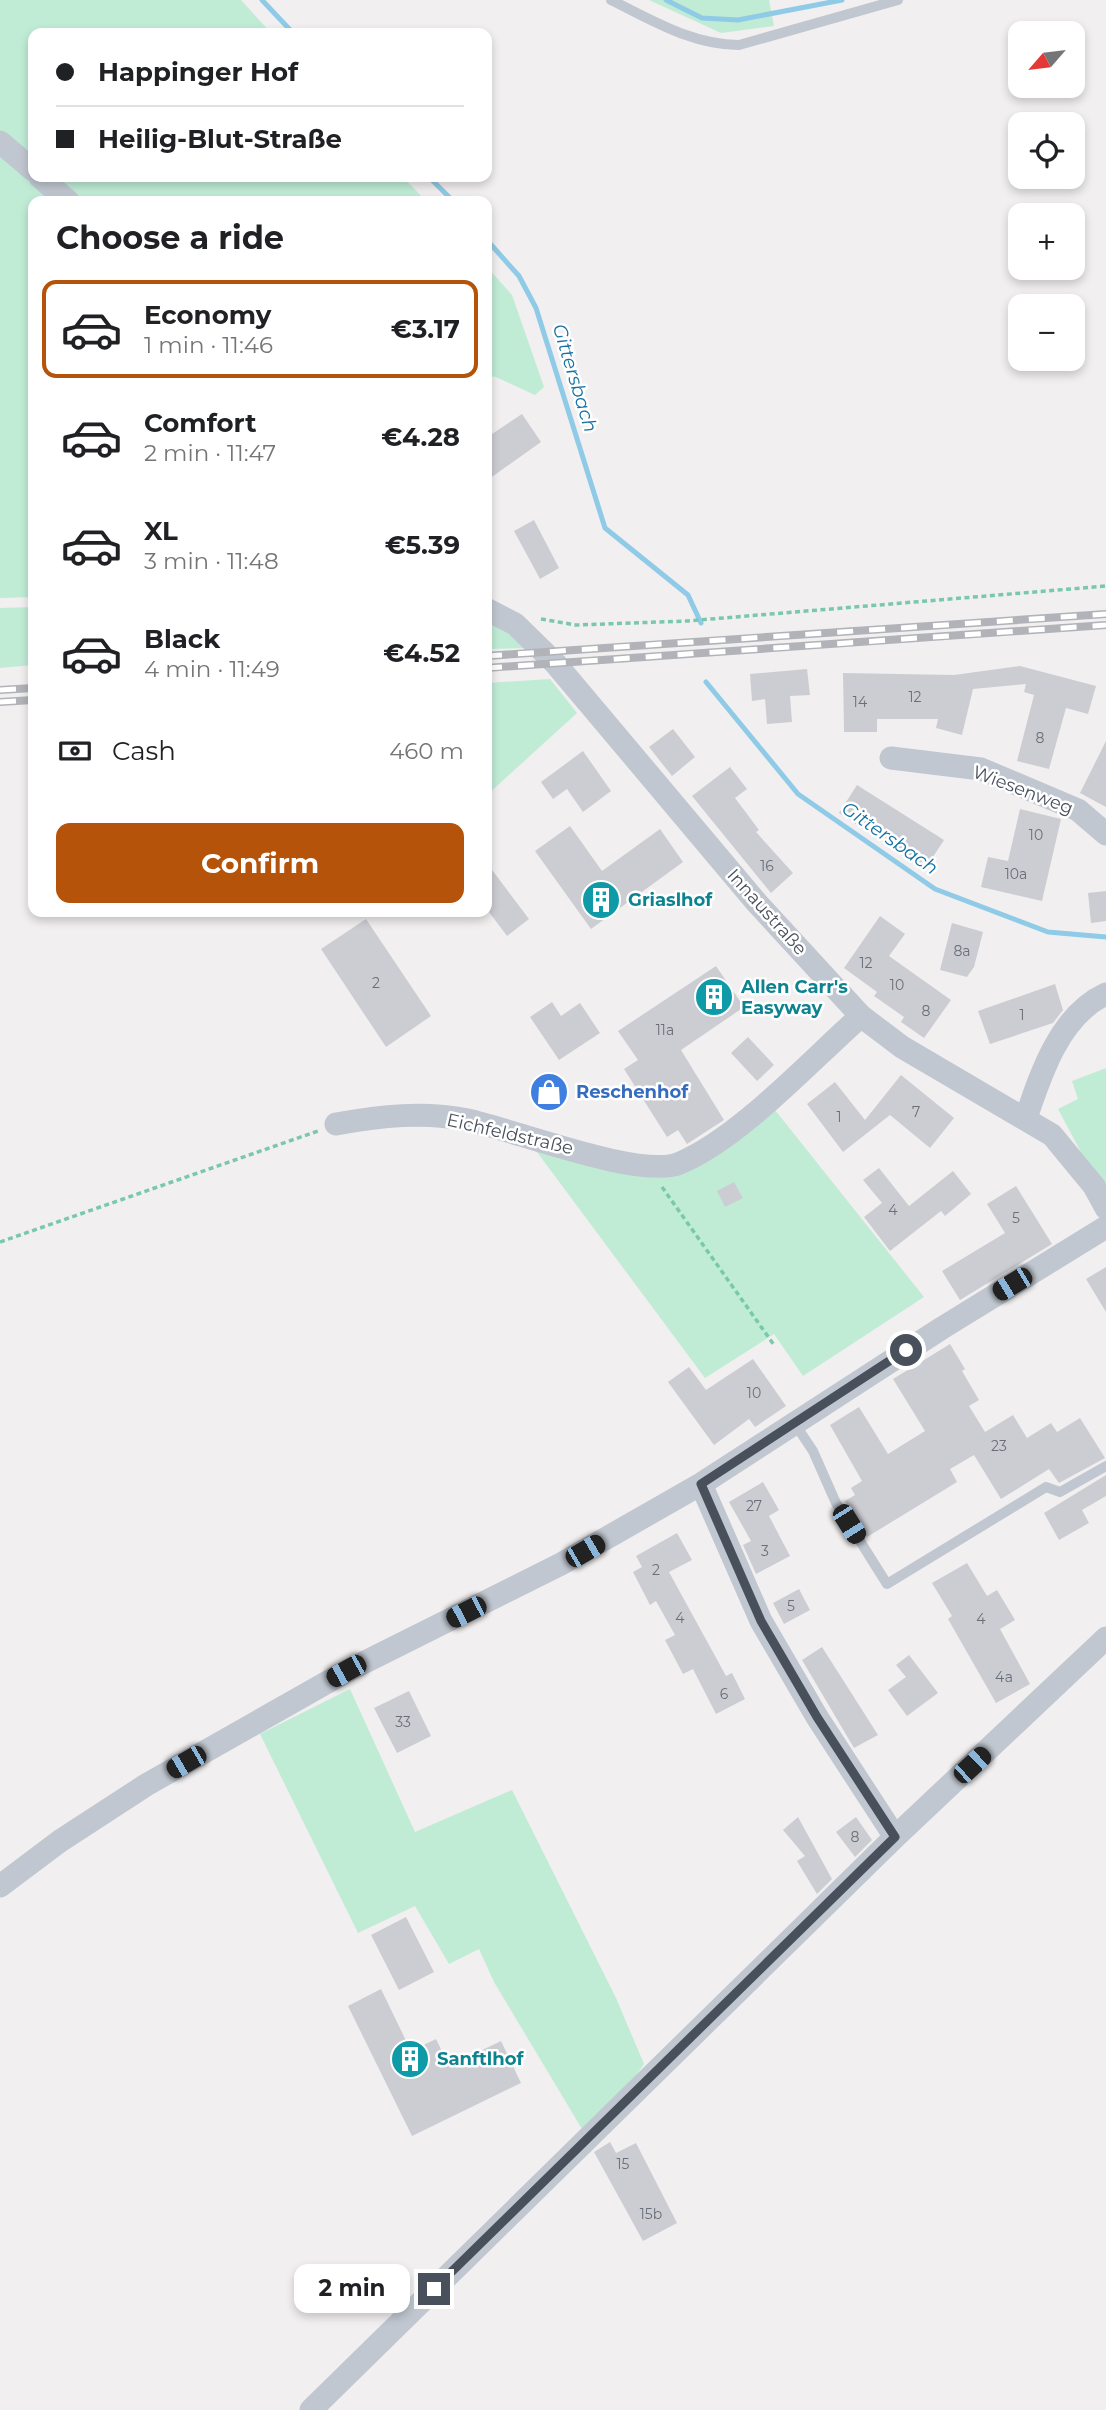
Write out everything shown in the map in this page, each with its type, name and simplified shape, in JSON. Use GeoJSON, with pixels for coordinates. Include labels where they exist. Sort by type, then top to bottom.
{"type":"FeatureCollection","features":[{"type":"Feature","properties":{"kind":"street"},"geometry":{"type":"LineString","coordinates":[[0,142],[28,166]]}},
{"type":"Feature","properties":{"kind":"street"},"geometry":{"type":"LineString","coordinates":[[46,182],[62,196]]}},
{"type":"Feature","properties":{"kind":"street","name":"Innaustraße"},"geometry":{"type":"LineString","coordinates":[[492,612],[515,624],[555,663],[757,903],[861,1016],[902,1047],[1052,1135],[1094,1186],[1106,1208]]}},
{"type":"Feature","properties":{"kind":"street","name":"Wiesenweg"},"geometry":{"type":"LineString","coordinates":[[891,758],[981,769],[1077,810],[1106,834]]}},
{"type":"Feature","properties":{"kind":"street"},"geometry":{"type":"LineString","coordinates":[[1026,1118],[1055,1045],[1090,1001],[1106,994]]}},
{"type":"Feature","properties":{"kind":"street","name":"Eichfeldstraße"},"geometry":{"type":"LineString","coordinates":[[336,1124],[398,1113],[466,1120],[611,1160],[647,1165],[677,1165],[733,1131],[861,1016]]}},
{"type":"Feature","properties":{"kind":"street"},"geometry":{"type":"LineString","coordinates":[[0,1886],[60,1841],[146,1785],[346,1671],[561,1564],[701,1484],[942,1328],[1106,1227]]}},
{"type":"Feature","properties":{"kind":"street"},"geometry":{"type":"LineString","coordinates":[[701,1484],[761,1621],[817,1717],[895,1837]]}},
{"type":"Feature","properties":{"kind":"street"},"geometry":{"type":"LineString","coordinates":[[310,2410],[895,1837],[1106,1638]]}},
{"type":"Feature","properties":{"kind":"lane"},"geometry":{"type":"LineString","coordinates":[[611,0],[690,37],[719,45],[739,46],[898,0]]}},
{"type":"Feature","properties":{"kind":"lane"},"geometry":{"type":"LineString","coordinates":[[795,1424],[813,1451],[836,1503],[887,1584],[1046,1488],[1059,1492],[1106,1466]]}},
{"type":"Feature","properties":{"kind":"path"},"geometry":{"type":"LineString","coordinates":[[515,624],[534,618],[576,625],[687,621],[853,605],[1106,586]]}},
{"type":"Feature","properties":{"kind":"path"},"geometry":{"type":"LineString","coordinates":[[0,1242],[336,1124]]}},
{"type":"Feature","properties":{"kind":"path"},"geometry":{"type":"LineString","coordinates":[[647,1165],[774,1345]]}},
{"type":"Feature","properties":{"kind":"green space"},"geometry":{"type":"Polygon","coordinates":[[[0,0],[241,0],[266,28],[28,28],[28,156],[0,131],[0,0]]]}},
{"type":"Feature","properties":{"kind":"green space"},"geometry":{"type":"Polygon","coordinates":[[[649,0],[769,0],[774,26],[721,33],[649,0]]]}},
{"type":"Feature","properties":{"kind":"green space"},"geometry":{"type":"Polygon","coordinates":[[[0,152],[28,177],[28,182],[34,182],[49,196],[28,196],[28,597],[0,598],[0,152]]]}},
{"type":"Feature","properties":{"kind":"green space"},"geometry":{"type":"Polygon","coordinates":[[[57,182],[408,182],[421,196],[72,196],[57,182]]]}},
{"type":"Feature","properties":{"kind":"green space"},"geometry":{"type":"Polygon","coordinates":[[[492,273],[512,295],[544,387],[535,395],[492,377],[492,273]]]}},
{"type":"Feature","properties":{"kind":"green space"},"geometry":{"type":"Polygon","coordinates":[[[28,607],[28,665],[0,668],[0,608],[28,607]]]}},
{"type":"Feature","properties":{"kind":"green space"},"geometry":{"type":"Polygon","coordinates":[[[492,623],[507,629],[527,648],[492,649],[492,623]]]}},
{"type":"Feature","properties":{"kind":"green space"},"geometry":{"type":"Polygon","coordinates":[[[550,679],[577,713],[492,790],[492,683],[550,679]]]}},
{"type":"Feature","properties":{"kind":"green space"},"geometry":{"type":"Polygon","coordinates":[[[1106,1068],[1106,1188],[1090,1169],[1058,1109],[1078,1099],[1072,1081],[1106,1068]]]}},
{"type":"Feature","properties":{"kind":"green space"},"geometry":{"type":"Polygon","coordinates":[[[775,1110],[924,1297],[803,1376],[774,1334],[705,1378],[531,1144],[681,1170],[775,1110]]]}},
{"type":"Feature","properties":{"kind":"green space"},"geometry":{"type":"Polygon","coordinates":[[[350,1689],[415,1832],[512,1790],[616,1998],[644,2064],[622,2096],[582,2129],[494,1982],[479,1949],[449,1964],[415,1906],[358,1933],[260,1734],[350,1689]]]}},
{"type":"Feature","properties":{"kind":"building"},"geometry":{"type":"Polygon","coordinates":[[[522,414],[541,442],[492,477],[492,434],[522,414]]]}},
{"type":"Feature","properties":{"kind":"building"},"geometry":{"type":"Polygon","coordinates":[[[534,520],[559,568],[540,579],[514,531],[534,520]]]}},
{"type":"Feature","properties":{"kind":"building"},"geometry":{"type":"Polygon","coordinates":[[[1020,666],[1096,686],[1088,714],[1066,708],[1049,769],[1017,761],[1034,695],[1024,692],[1026,684],[973,689],[962,735],[936,728],[938,719],[877,719],[877,732],[844,732],[843,673],[954,675],[1020,666]]]}},
{"type":"Feature","properties":{"kind":"building"},"geometry":{"type":"Polygon","coordinates":[[[807,669],[810,695],[790,696],[792,722],[767,724],[765,699],[752,701],[750,674],[807,669]]]}},
{"type":"Feature","properties":{"kind":"building"},"geometry":{"type":"Polygon","coordinates":[[[673,729],[695,757],[672,776],[649,747],[673,729]]]}},
{"type":"Feature","properties":{"kind":"building"},"geometry":{"type":"Polygon","coordinates":[[[1106,741],[1106,807],[1080,793],[1106,741]]]}},
{"type":"Feature","properties":{"kind":"building"},"geometry":{"type":"Polygon","coordinates":[[[583,751],[611,791],[583,812],[567,789],[553,799],[541,782],[583,751]]]}},
{"type":"Feature","properties":{"kind":"building"},"geometry":{"type":"Polygon","coordinates":[[[730,767],[747,789],[735,798],[759,830],[756,832],[793,873],[771,893],[692,796],[730,767]]]}},
{"type":"Feature","properties":{"kind":"building"},"geometry":{"type":"Polygon","coordinates":[[[857,785],[944,840],[925,869],[839,813],[857,785]]]}},
{"type":"Feature","properties":{"kind":"building"},"geometry":{"type":"Polygon","coordinates":[[[1020,809],[1061,819],[1042,901],[981,887],[988,857],[1008,861],[1020,809]]]}},
{"type":"Feature","properties":{"kind":"building","name":"Griaslhof"},"geometry":{"type":"Polygon","coordinates":[[[570,826],[602,871],[660,829],[683,862],[591,929],[535,851],[570,826]]]}},
{"type":"Feature","properties":{"kind":"building"},"geometry":{"type":"Polygon","coordinates":[[[492,870],[529,919],[507,936],[492,916],[492,870]]]}},
{"type":"Feature","properties":{"kind":"building"},"geometry":{"type":"Polygon","coordinates":[[[1106,891],[1106,921],[1091,923],[1088,893],[1106,891]]]}},
{"type":"Feature","properties":{"kind":"building"},"geometry":{"type":"Polygon","coordinates":[[[880,916],[905,934],[889,956],[951,1000],[924,1038],[901,1022],[904,1017],[874,996],[877,992],[844,968],[880,916]]]}},
{"type":"Feature","properties":{"kind":"building"},"geometry":{"type":"Polygon","coordinates":[[[366,919],[431,1016],[386,1047],[321,949],[366,919]]]}},
{"type":"Feature","properties":{"kind":"building"},"geometry":{"type":"Polygon","coordinates":[[[952,923],[983,932],[974,967],[967,977],[940,970],[952,923]]]}},
{"type":"Feature","properties":{"kind":"building"},"geometry":{"type":"Polygon","coordinates":[[[716,966],[744,1007],[681,1050],[724,1120],[687,1144],[678,1130],[667,1137],[624,1069],[638,1060],[618,1031],[716,966]]]}},
{"type":"Feature","properties":{"kind":"building"},"geometry":{"type":"Polygon","coordinates":[[[1055,984],[1063,1010],[1053,1023],[990,1044],[978,1011],[1055,984]]]}},
{"type":"Feature","properties":{"kind":"building"},"geometry":{"type":"Polygon","coordinates":[[[552,1002],[561,1016],[580,1003],[600,1033],[559,1060],[530,1017],[552,1002]]]}},
{"type":"Feature","properties":{"kind":"building"},"geometry":{"type":"Polygon","coordinates":[[[748,1037],[774,1065],[757,1081],[731,1053],[748,1037]]]}},
{"type":"Feature","properties":{"kind":"building"},"geometry":{"type":"Polygon","coordinates":[[[901,1075],[954,1118],[930,1148],[890,1115],[843,1152],[807,1104],[835,1082],[865,1120],[901,1075]]]}},
{"type":"Feature","properties":{"kind":"building","name":"Reschenhof"},"geometry":{"type":"Polygon","coordinates":[[[550,1076],[564,1096],[549,1107],[534,1087],[550,1076]]]}},
{"type":"Feature","properties":{"kind":"building"},"geometry":{"type":"Polygon","coordinates":[[[879,1168],[909,1206],[953,1171],[971,1194],[945,1216],[941,1211],[890,1251],[864,1217],[882,1203],[863,1180],[879,1168]]]}},
{"type":"Feature","properties":{"kind":"building"},"geometry":{"type":"Polygon","coordinates":[[[734,1182],[743,1198],[725,1207],[717,1191],[734,1182]]]}},
{"type":"Feature","properties":{"kind":"building"},"geometry":{"type":"Polygon","coordinates":[[[1016,1186],[1052,1244],[960,1300],[942,1271],[1005,1233],[987,1204],[1016,1186]]]}},
{"type":"Feature","properties":{"kind":"building"},"geometry":{"type":"Polygon","coordinates":[[[1106,1267],[1106,1312],[1086,1279],[1106,1267]]]}},
{"type":"Feature","properties":{"kind":"building"},"geometry":{"type":"Polygon","coordinates":[[[950,1344],[979,1400],[969,1406],[985,1432],[1013,1415],[1027,1438],[1051,1423],[1057,1432],[1080,1418],[1105,1458],[1059,1483],[1049,1469],[1001,1499],[974,1455],[950,1469],[957,1482],[867,1537],[845,1501],[855,1495],[851,1488],[862,1481],[830,1425],[859,1407],[888,1454],[925,1431],[893,1379],[950,1344]]]}},
{"type":"Feature","properties":{"kind":"building"},"geometry":{"type":"Polygon","coordinates":[[[753,1359],[786,1406],[755,1427],[749,1419],[714,1445],[668,1382],[689,1367],[706,1390],[753,1359]]]}},
{"type":"Feature","properties":{"kind":"building"},"geometry":{"type":"Polygon","coordinates":[[[1106,1475],[1106,1496],[1082,1510],[1089,1523],[1059,1540],[1044,1513],[1106,1475]]]}},
{"type":"Feature","properties":{"kind":"building"},"geometry":{"type":"Polygon","coordinates":[[[763,1482],[779,1510],[769,1516],[790,1556],[756,1574],[743,1545],[751,1541],[729,1502],[763,1482]]]}},
{"type":"Feature","properties":{"kind":"building"},"geometry":{"type":"Polygon","coordinates":[[[677,1533],[692,1560],[669,1572],[726,1676],[732,1673],[745,1699],[716,1714],[693,1669],[683,1674],[665,1640],[675,1635],[656,1601],[650,1605],[633,1572],[642,1567],[636,1556],[677,1533]]]}},
{"type":"Feature","properties":{"kind":"building"},"geometry":{"type":"Polygon","coordinates":[[[967,1563],[987,1596],[997,1590],[1015,1620],[1000,1629],[1030,1684],[996,1703],[948,1619],[952,1616],[932,1583],[967,1563]]]}},
{"type":"Feature","properties":{"kind":"building"},"geometry":{"type":"Polygon","coordinates":[[[799,1589],[810,1610],[784,1624],[773,1603],[799,1589]]]}},
{"type":"Feature","properties":{"kind":"building"},"geometry":{"type":"Polygon","coordinates":[[[822,1647],[878,1735],[854,1748],[802,1660],[822,1647]]]}},
{"type":"Feature","properties":{"kind":"building"},"geometry":{"type":"Polygon","coordinates":[[[909,1655],[938,1693],[907,1716],[888,1690],[906,1677],[896,1665],[909,1655]]]}},
{"type":"Feature","properties":{"kind":"building"},"geometry":{"type":"Polygon","coordinates":[[[409,1691],[431,1736],[397,1753],[374,1708],[409,1691]]]}},
{"type":"Feature","properties":{"kind":"building"},"geometry":{"type":"Polygon","coordinates":[[[798,1817],[832,1879],[817,1894],[797,1861],[805,1856],[783,1830],[798,1817]]]}},
{"type":"Feature","properties":{"kind":"building"},"geometry":{"type":"Polygon","coordinates":[[[856,1817],[872,1840],[855,1857],[836,1832],[856,1817]]]}},
{"type":"Feature","properties":{"kind":"building"},"geometry":{"type":"Polygon","coordinates":[[[406,1917],[434,1972],[399,1990],[371,1935],[406,1917]]]}},
{"type":"Feature","properties":{"kind":"building","name":"Sanftlhof"},"geometry":{"type":"Polygon","coordinates":[[[381,1989],[411,2051],[436,2039],[449,2066],[501,2041],[521,2083],[412,2136],[348,2006],[381,1989]]]}},
{"type":"Feature","properties":{"kind":"building"},"geometry":{"type":"Polygon","coordinates":[[[610,2142],[616,2153],[636,2143],[677,2223],[643,2241],[594,2152],[610,2142]]]}},
{"type":"Feature","properties":{"kind":"waterway","name":"Gittersbach"},"geometry":{"type":"LineString","coordinates":[[262,0],[288,28]]}},
{"type":"Feature","properties":{"kind":"waterway"},"geometry":{"type":"LineString","coordinates":[[666,0],[702,18],[738,20],[842,0]]}},
{"type":"Feature","properties":{"kind":"waterway","name":"Gittersbach"},"geometry":{"type":"LineString","coordinates":[[434,182],[448,196]]}},
{"type":"Feature","properties":{"kind":"waterway","name":"Gittersbach"},"geometry":{"type":"LineString","coordinates":[[492,246],[519,276],[536,308],[605,528],[688,595],[701,623]]}},
{"type":"Feature","properties":{"kind":"waterway","name":"Gittersbach"},"geometry":{"type":"LineString","coordinates":[[706,682],[798,794],[935,889],[1048,932],[1106,937]]}},
{"type":"Feature","properties":{"kind":"railway"},"geometry":{"type":"LineString","coordinates":[[492,656],[1106,614]]}},
{"type":"Feature","properties":{"kind":"railway"},"geometry":{"type":"LineString","coordinates":[[492,668],[1106,625]]}},
{"type":"Feature","properties":{"kind":"railway"},"geometry":{"type":"LineString","coordinates":[[0,690],[28,688]]}},
{"type":"Feature","properties":{"kind":"railway"},"geometry":{"type":"LineString","coordinates":[[0,702],[28,700]]}},
{"type":"Feature","properties":{"kind":"place","name":"Griaslhof"},"geometry":{"type":"Point","coordinates":[601,900]}},
{"type":"Feature","properties":{"kind":"place","name":"Allen Carr's Easyway"},"geometry":{"type":"Point","coordinates":[714,997]}},
{"type":"Feature","properties":{"kind":"place","name":"Reschenhof"},"geometry":{"type":"Point","coordinates":[549,1092]}},
{"type":"Feature","properties":{"kind":"place","name":"Sanftlhof"},"geometry":{"type":"Point","coordinates":[410,2059]}},
{"type":"Feature","properties":{"kind":"route"},"geometry":{"type":"LineString","coordinates":[[434,2289],[895,1837],[817,1717],[761,1621],[701,1484],[906,1350]]}}]}
